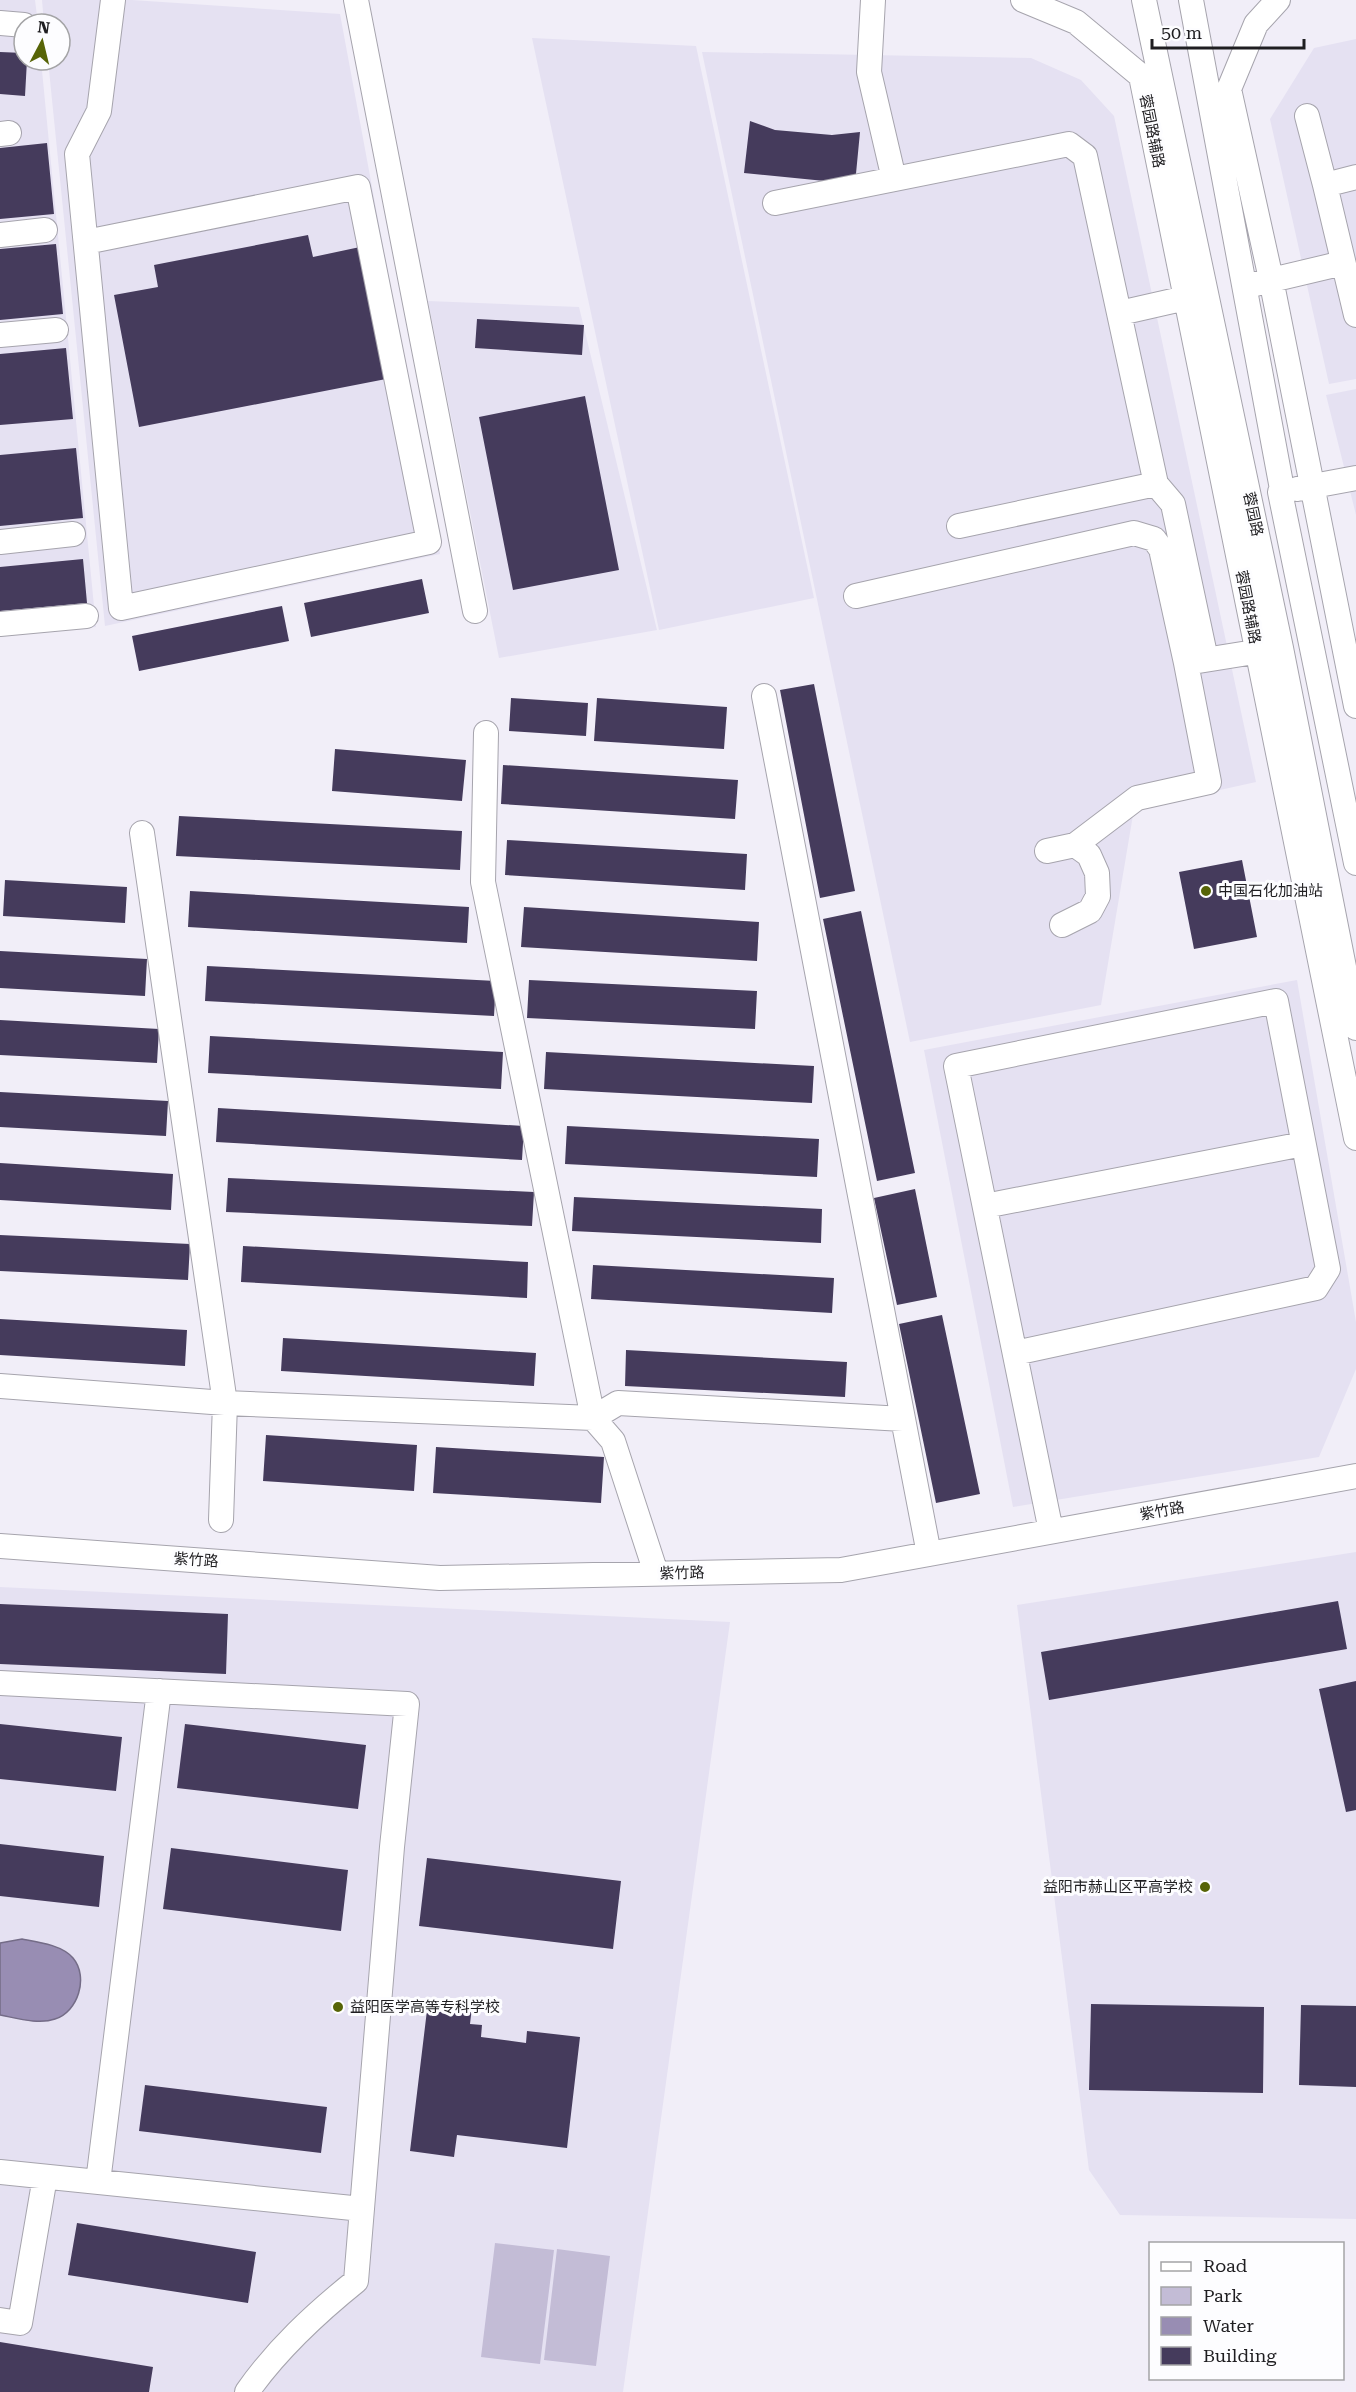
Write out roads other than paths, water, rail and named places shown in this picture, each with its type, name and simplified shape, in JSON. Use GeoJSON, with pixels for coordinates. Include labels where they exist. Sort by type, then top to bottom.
{"type":"FeatureCollection","features":[{"type":"Feature","properties":{"kind":"street"},"geometry":{"type":"LineString","coordinates":[[86,242],[358,187],[429,542],[121,608],[77,154],[99,111],[113,0]]}},
{"type":"Feature","properties":{"kind":"street"},"geometry":{"type":"LineString","coordinates":[[356,0],[475,611]]}},
{"type":"Feature","properties":{"kind":"street"},"geometry":{"type":"LineString","coordinates":[[873,0],[869,72],[894,179]]}},
{"type":"Feature","properties":{"kind":"street"},"geometry":{"type":"LineString","coordinates":[[1023,0],[1076,22],[1141,76],[1176,148]]}},
{"type":"Feature","properties":{"kind":"street","name":"蓉园路"},"geometry":{"type":"LineString","coordinates":[[1144,0],[1176,148],[1196,296],[1281,648],[1356,1028]]}},
{"type":"Feature","properties":{"kind":"street","name":"蓉园路"},"geometry":{"type":"LineString","coordinates":[[1191,0],[1282,489],[1280,492],[1356,863]]}},
{"type":"Feature","properties":{"kind":"street"},"geometry":{"type":"LineString","coordinates":[[1219,148],[1229,89],[1256,24],[1278,0]]}},
{"type":"Feature","properties":{"kind":"street","name":"蓉园路辅路"},"geometry":{"type":"LineString","coordinates":[[1141,76],[1196,296],[1257,650],[1356,1138]]}},
{"type":"Feature","properties":{"kind":"street"},"geometry":{"type":"LineString","coordinates":[[1229,89],[1271,279],[1356,706]]}},
{"type":"Feature","properties":{"kind":"street"},"geometry":{"type":"LineString","coordinates":[[1307,116],[1356,315]]}},
{"type":"Feature","properties":{"kind":"street"},"geometry":{"type":"LineString","coordinates":[[775,204],[1069,144],[1085,156],[1156,484],[1173,504],[1196,661],[1209,782],[1137,798],[1076,845],[1047,851]]}},
{"type":"Feature","properties":{"kind":"street"},"geometry":{"type":"LineString","coordinates":[[1325,185],[1356,177]]}},
{"type":"Feature","properties":{"kind":"street"},"geometry":{"type":"LineString","coordinates":[[0,235],[45,230]]}},
{"type":"Feature","properties":{"kind":"street"},"geometry":{"type":"LineString","coordinates":[[1245,288],[1271,279],[1343,263]]}},
{"type":"Feature","properties":{"kind":"street"},"geometry":{"type":"LineString","coordinates":[[1120,313],[1196,296]]}},
{"type":"Feature","properties":{"kind":"street"},"geometry":{"type":"LineString","coordinates":[[0,335],[56,330]]}},
{"type":"Feature","properties":{"kind":"street"},"geometry":{"type":"LineString","coordinates":[[1280,492],[1356,478]]}},
{"type":"Feature","properties":{"kind":"street"},"geometry":{"type":"LineString","coordinates":[[959,526],[1156,484]]}},
{"type":"Feature","properties":{"kind":"street"},"geometry":{"type":"LineString","coordinates":[[856,597],[1134,532],[1154,539],[1161,549],[1196,661]]}},
{"type":"Feature","properties":{"kind":"street"},"geometry":{"type":"LineString","coordinates":[[0,542],[74,534]]}},
{"type":"Feature","properties":{"kind":"street"},"geometry":{"type":"LineString","coordinates":[[0,624],[86,616]]}},
{"type":"Feature","properties":{"kind":"street"},"geometry":{"type":"LineString","coordinates":[[1196,661],[1281,648]]}},
{"type":"Feature","properties":{"kind":"street"},"geometry":{"type":"LineString","coordinates":[[764,696],[929,1554]]}},
{"type":"Feature","properties":{"kind":"street"},"geometry":{"type":"LineString","coordinates":[[486,733],[483,882],[593,1418],[613,1441],[656,1573]]}},
{"type":"Feature","properties":{"kind":"street"},"geometry":{"type":"LineString","coordinates":[[141,833],[225,1402],[221,1520]]}},
{"type":"Feature","properties":{"kind":"street"},"geometry":{"type":"LineString","coordinates":[[1062,925],[1090,910],[1098,896],[1097,873],[1089,855],[1076,845]]}},
{"type":"Feature","properties":{"kind":"street"},"geometry":{"type":"LineString","coordinates":[[1015,1353],[1316,1288],[1328,1269],[1276,1001],[956,1066],[1015,1353],[1052,1531]]}},
{"type":"Feature","properties":{"kind":"street"},"geometry":{"type":"LineString","coordinates":[[985,1206],[1303,1144]]}},
{"type":"Feature","properties":{"kind":"street"},"geometry":{"type":"LineString","coordinates":[[0,1386],[225,1402],[593,1418],[618,1403],[903,1419]]}},
{"type":"Feature","properties":{"kind":"street","name":"紫竹路"},"geometry":{"type":"LineString","coordinates":[[0,1546],[440,1578],[841,1570],[1356,1476]]}},
{"type":"Feature","properties":{"kind":"street"},"geometry":{"type":"LineString","coordinates":[[0,1683],[407,1704],[392,1847],[356,2281],[317,2313],[268,2362],[247,2392]]}},
{"type":"Feature","properties":{"kind":"street"},"geometry":{"type":"LineString","coordinates":[[98,2182],[159,1691]]}},
{"type":"Feature","properties":{"kind":"street"},"geometry":{"type":"LineString","coordinates":[[0,2172],[362,2210]]}},
{"type":"Feature","properties":{"kind":"street"},"geometry":{"type":"LineString","coordinates":[[0,2320],[20,2323],[45,2177]]}},
{"type":"Feature","properties":{"kind":"water"},"geometry":{"type":"Polygon","coordinates":[[[22,1939],[63,1950],[73,1958],[78,1966],[79,1993],[70,2009],[55,2019],[35,2021],[0,2015],[0,1943],[22,1939]]]}},
{"type":"Feature","properties":{"kind":"place","name":"中国石化加油站"},"geometry":{"type":"Point","coordinates":[1206,891]}},
{"type":"Feature","properties":{"kind":"place","name":"益阳市赫山区平高学校"},"geometry":{"type":"Point","coordinates":[1205,1887]}},
{"type":"Feature","properties":{"kind":"place","name":"益阳医学高等专科学校"},"geometry":{"type":"Point","coordinates":[338,2007]}}]}
